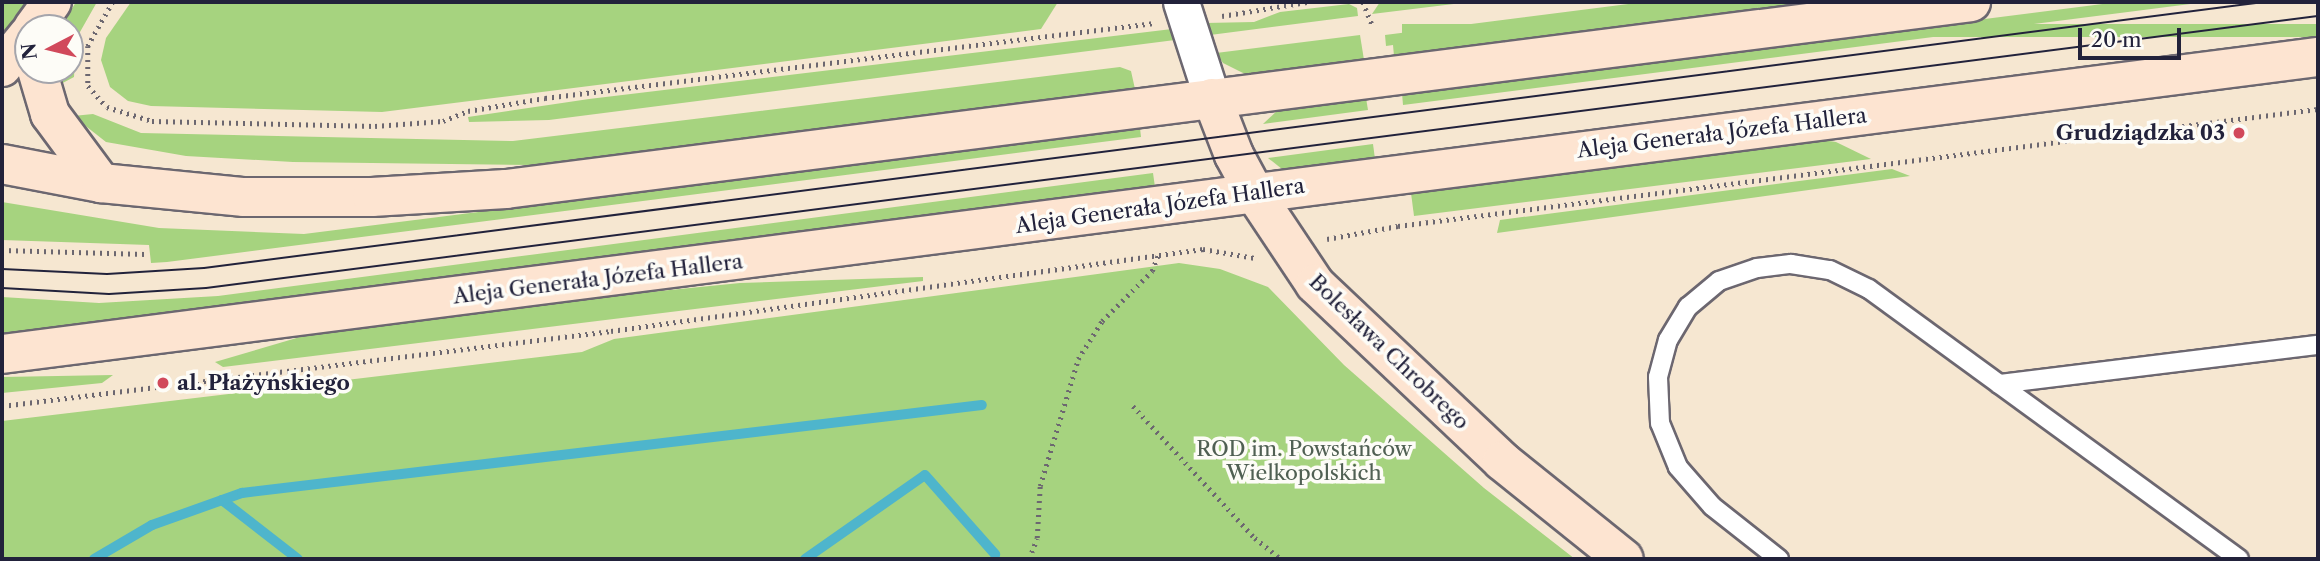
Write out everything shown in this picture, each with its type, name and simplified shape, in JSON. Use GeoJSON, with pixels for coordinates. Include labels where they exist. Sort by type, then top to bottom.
{"type":"FeatureCollection","features":[{"type":"Feature","properties":{"kind":"main road"},"geometry":{"type":"LineString","coordinates":[[2,164],[101,183],[280,198],[506,189],[1971,2]]}},
{"type":"Feature","properties":{"kind":"main road"},"geometry":{"type":"LineString","coordinates":[[2,67],[14,52]]}},
{"type":"Feature","properties":{"kind":"main road","name":"Aleja Generała Józefa Hallera"},"geometry":{"type":"LineString","coordinates":[[2,354],[2318,57]]}},
{"type":"Feature","properties":{"kind":"main road"},"geometry":{"type":"LineString","coordinates":[[41,84],[50,114],[101,183]]}},
{"type":"Feature","properties":{"kind":"main road","name":"Bolesława Chrobrego"},"geometry":{"type":"LineString","coordinates":[[1212,98],[1234,155],[1291,253],[1348,319],[1502,461],[1624,559]]}},
{"type":"Feature","properties":{"kind":"street"},"geometry":{"type":"LineString","coordinates":[[1183,10],[1212,98]]}},
{"type":"Feature","properties":{"kind":"lane"},"geometry":{"type":"LineString","coordinates":[[1779,559],[1712,506],[1678,467],[1660,423],[1658,377],[1668,340],[1688,307],[1719,281],[1757,268],[1791,264],[1830,270],[1869,289],[2239,559]]}},
{"type":"Feature","properties":{"kind":"lane"},"geometry":{"type":"LineString","coordinates":[[1999,384],[2318,345]]}},
{"type":"Feature","properties":{"kind":"path"},"geometry":{"type":"LineString","coordinates":[[113,2],[88,46],[86,76],[88,86],[107,107],[123,115],[152,121],[362,125],[443,121],[468,111],[545,98],[1183,10],[1250,14],[1307,2]]}},
{"type":"Feature","properties":{"kind":"path"},"geometry":{"type":"LineString","coordinates":[[1363,2],[1372,24]]}},
{"type":"Feature","properties":{"kind":"path"},"geometry":{"type":"LineString","coordinates":[[1291,253],[1341,233],[2318,108]]}},
{"type":"Feature","properties":{"kind":"path"},"geometry":{"type":"LineString","coordinates":[[2,406],[597,333],[1203,249],[1253,259]]}},
{"type":"Feature","properties":{"kind":"path"},"geometry":{"type":"LineString","coordinates":[[2,250],[145,254]]}},
{"type":"Feature","properties":{"kind":"path"},"geometry":{"type":"LineString","coordinates":[[1029,559],[1037,538],[1040,486],[1078,359],[1102,321],[1152,271],[1158,256]]}},
{"type":"Feature","properties":{"kind":"path"},"geometry":{"type":"LineString","coordinates":[[1133,406],[1255,538],[1281,559]]}},
{"type":"Feature","properties":{"kind":"green space"},"geometry":{"type":"Polygon","coordinates":[[[2,2],[28,2],[19,14],[14,14],[14,20],[2,36],[2,2]]]}},
{"type":"Feature","properties":{"kind":"green space"},"geometry":{"type":"Polygon","coordinates":[[[76,2],[97,2],[84,25],[84,14],[69,14],[76,2]]]}},
{"type":"Feature","properties":{"kind":"green space"},"geometry":{"type":"Polygon","coordinates":[[[131,2],[1058,2],[1041,29],[382,112],[151,106],[128,101],[110,87],[101,60],[106,38],[131,2]]]}},
{"type":"Feature","properties":{"kind":"green space"},"geometry":{"type":"Polygon","coordinates":[[[1380,2],[1470,2],[1372,14],[1380,2]]]}},
{"type":"Feature","properties":{"kind":"green space"},"geometry":{"type":"Polygon","coordinates":[[[1644,2],[1820,2],[1394,56],[1393,45],[1386,46],[1385,35],[1644,2]]]}},
{"type":"Feature","properties":{"kind":"green space"},"geometry":{"type":"Polygon","coordinates":[[[2118,2],[2206,2],[1403,105],[1402,93],[2118,2]]]}},
{"type":"Feature","properties":{"kind":"green space"},"geometry":{"type":"Polygon","coordinates":[[[1349,4],[1357,8],[1358,16],[1210,35],[1205,23],[1254,22],[1280,12],[1349,4]]]}},
{"type":"Feature","properties":{"kind":"green space"},"geometry":{"type":"Polygon","coordinates":[[[1402,24],[2318,24],[2318,37],[1402,37],[1402,24]]]}},
{"type":"Feature","properties":{"kind":"green space"},"geometry":{"type":"Polygon","coordinates":[[[1172,29],[1175,40],[549,120],[469,122],[468,117],[589,99],[1172,29]]]}},
{"type":"Feature","properties":{"kind":"green space"},"geometry":{"type":"Polygon","coordinates":[[[1360,35],[1364,60],[1247,75],[1223,63],[1216,53],[1360,35]]]}},
{"type":"Feature","properties":{"kind":"green space"},"geometry":{"type":"Polygon","coordinates":[[[1120,67],[1131,71],[1135,89],[532,165],[293,162],[186,156],[106,142],[73,116],[93,114],[141,133],[513,141],[1120,67]]]}},
{"type":"Feature","properties":{"kind":"green space"},"geometry":{"type":"Polygon","coordinates":[[[1366,98],[1368,110],[1263,124],[1279,109],[1366,98]]]}},
{"type":"Feature","properties":{"kind":"green space"},"geometry":{"type":"Polygon","coordinates":[[[1140,128],[1141,137],[167,262],[151,263],[149,245],[2,240],[2,202],[159,228],[304,234],[1140,128]]]}},
{"type":"Feature","properties":{"kind":"green space"},"geometry":{"type":"Polygon","coordinates":[[[1816,139],[1836,142],[1871,159],[1414,216],[1411,193],[1816,139]]]}},
{"type":"Feature","properties":{"kind":"green space"},"geometry":{"type":"Polygon","coordinates":[[[1373,144],[1375,159],[1282,169],[1268,158],[1373,144]]]}},
{"type":"Feature","properties":{"kind":"green space"},"geometry":{"type":"Polygon","coordinates":[[[1892,169],[1910,176],[1497,233],[1500,220],[1892,169]]]}},
{"type":"Feature","properties":{"kind":"green space"},"geometry":{"type":"Polygon","coordinates":[[[1153,173],[1155,187],[2,335],[2,297],[99,303],[218,296],[1153,173]]]}},
{"type":"Feature","properties":{"kind":"green space","name":"ROD im. Powstańców Wielkopolskich"},"geometry":{"type":"Polygon","coordinates":[[[1179,263],[1220,269],[1268,287],[1344,365],[1484,488],[1575,559],[2,559],[2,421],[582,352],[614,339],[1179,263]]]}},
{"type":"Feature","properties":{"kind":"green space"},"geometry":{"type":"Polygon","coordinates":[[[923,277],[923,281],[223,367],[215,362],[300,337],[610,296],[740,283],[923,277]]]}},
{"type":"Feature","properties":{"kind":"green space"},"geometry":{"type":"Polygon","coordinates":[[[113,375],[102,383],[2,393],[2,377],[113,375]]]}},
{"type":"Feature","properties":{"kind":"waterway"},"geometry":{"type":"LineString","coordinates":[[94,559],[152,525],[242,493],[982,405]]}},
{"type":"Feature","properties":{"kind":"waterway"},"geometry":{"type":"LineString","coordinates":[[805,559],[925,475],[995,554]]}},
{"type":"Feature","properties":{"kind":"waterway"},"geometry":{"type":"LineString","coordinates":[[222,500],[298,559]]}},
{"type":"Feature","properties":{"kind":"tram line"},"geometry":{"type":"LineString","coordinates":[[2,269],[107,274],[204,268],[2262,2]]}},
{"type":"Feature","properties":{"kind":"tram line"},"geometry":{"type":"LineString","coordinates":[[2,288],[109,294],[206,288],[2318,16]]}},
{"type":"Feature","properties":{"kind":"place","name":"Grudziądzka 03"},"geometry":{"type":"Point","coordinates":[2239,133]}},
{"type":"Feature","properties":{"kind":"place","name":"al. Płażyńskiego"},"geometry":{"type":"Point","coordinates":[163,383]}}]}
